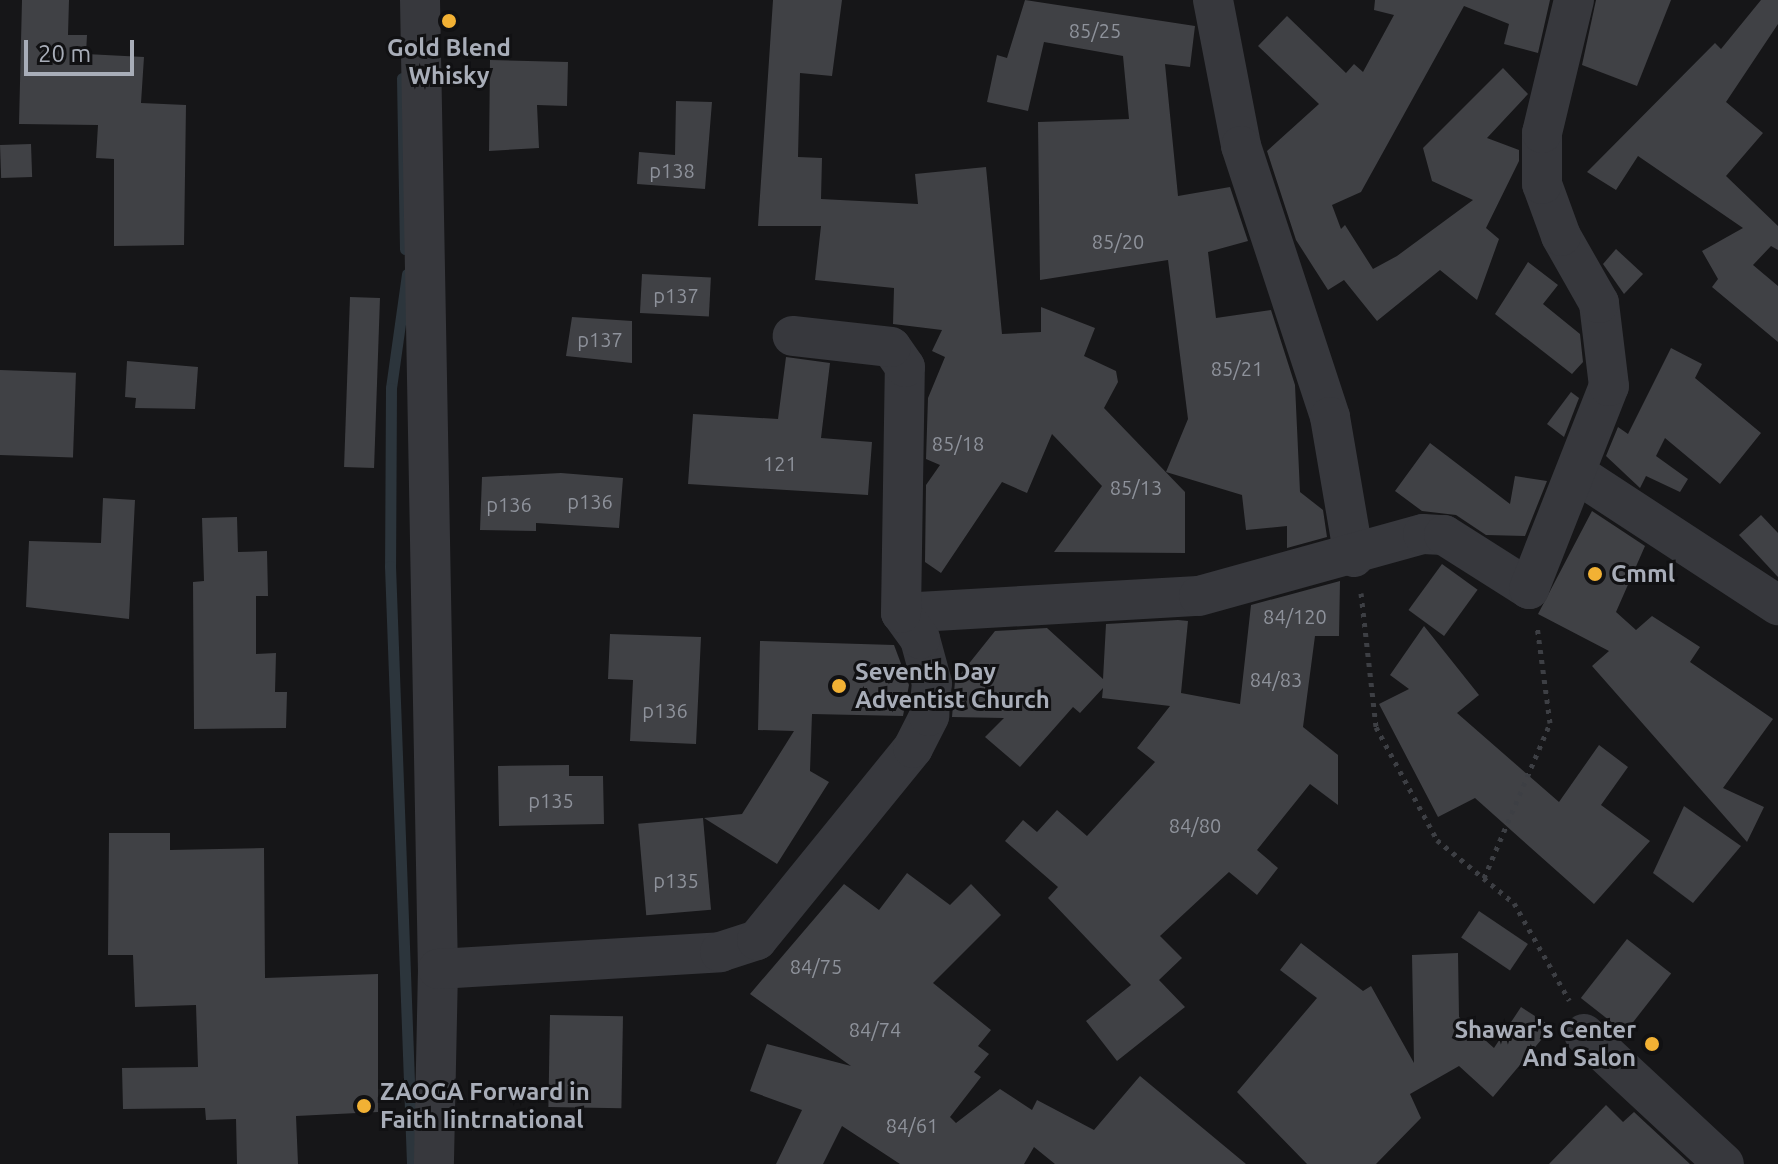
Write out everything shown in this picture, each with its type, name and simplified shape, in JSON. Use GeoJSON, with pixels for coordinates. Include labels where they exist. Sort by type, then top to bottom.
{"type":"FeatureCollection","features":[{"type":"Feature","properties":{"kind":"street"},"geometry":{"type":"LineString","coordinates":[[420,0],[438,969],[434,1164]]}},
{"type":"Feature","properties":{"kind":"street"},"geometry":{"type":"LineString","coordinates":[[1213,0],[1237,132],[1330,417],[1354,557]]}},
{"type":"Feature","properties":{"kind":"street"},"geometry":{"type":"LineString","coordinates":[[901,613],[1199,596],[1354,557],[1423,534],[1444,535],[1529,589],[1579,475],[1609,386],[1609,344],[1599,303],[1561,236],[1542,184],[1542,133],[1574,0]]}},
{"type":"Feature","properties":{"kind":"street"},"geometry":{"type":"LineString","coordinates":[[438,969],[720,952],[757,940],[843,841],[929,716],[929,661],[901,613],[901,355],[891,347],[793,336]]}},
{"type":"Feature","properties":{"kind":"street"},"geometry":{"type":"LineString","coordinates":[[1579,475],[1778,605]]}},
{"type":"Feature","properties":{"kind":"street"},"geometry":{"type":"LineString","coordinates":[[1584,1034],[1724,1164]]}},
{"type":"Feature","properties":{"kind":"path"},"geometry":{"type":"LineString","coordinates":[[1354,557],[1376,727],[1437,840],[1514,903],[1584,1034]]}},
{"type":"Feature","properties":{"kind":"path"},"geometry":{"type":"LineString","coordinates":[[1484,878],[1550,723],[1529,589]]}},
{"type":"Feature","properties":{"kind":"building"},"geometry":{"type":"Polygon","coordinates":[[[22,0],[69,0],[68,35],[87,35],[86,54],[144,57],[141,103],[186,105],[184,245],[114,246],[114,159],[96,158],[98,125],[19,124],[22,0]]]}},
{"type":"Feature","properties":{"kind":"building"},"geometry":{"type":"Polygon","coordinates":[[[773,0],[842,0],[832,76],[800,73],[798,157],[822,158],[821,199],[918,204],[915,174],[986,167],[1002,334],[1041,332],[1041,307],[1095,328],[1084,356],[1116,371],[1118,382],[1104,408],[1185,492],[1185,553],[1054,552],[1102,486],[1052,434],[1027,493],[1002,482],[941,573],[925,562],[926,485],[940,465],[926,459],[928,398],[945,357],[932,351],[942,330],[893,324],[894,288],[815,280],[821,226],[758,226],[773,0]]]}},
{"type":"Feature","properties":{"kind":"building"},"geometry":{"type":"Polygon","coordinates":[[[1025,0],[1195,26],[1190,67],[1165,64],[1178,196],[1230,187],[1248,241],[1208,252],[1216,318],[1271,310],[1295,385],[1300,492],[1323,510],[1327,537],[1287,548],[1287,526],[1246,530],[1242,495],[1166,472],[1188,419],[1168,260],[1040,280],[1038,122],[1129,119],[1123,56],[1044,42],[1028,111],[987,102],[997,55],[1007,58],[1025,0]]]}},
{"type":"Feature","properties":{"kind":"building"},"geometry":{"type":"Polygon","coordinates":[[[1375,0],[1550,0],[1538,53],[1504,44],[1509,24],[1464,6],[1361,192],[1332,205],[1341,229],[1345,225],[1373,269],[1397,256],[1473,200],[1432,181],[1423,148],[1503,68],[1528,94],[1487,138],[1519,150],[1519,161],[1486,228],[1499,239],[1477,300],[1440,270],[1377,321],[1344,280],[1328,290],[1296,240],[1267,151],[1319,104],[1258,46],[1287,16],[1346,73],[1354,64],[1363,72],[1394,15],[1374,10],[1375,0]]]}},
{"type":"Feature","properties":{"kind":"building"},"geometry":{"type":"Polygon","coordinates":[[[1596,0],[1671,0],[1637,86],[1582,65],[1596,0]]]}},
{"type":"Feature","properties":{"kind":"building"},"geometry":{"type":"Polygon","coordinates":[[[1761,0],[1778,0],[1778,24],[1726,102],[1763,133],[1726,176],[1778,226],[1778,250],[1771,246],[1753,265],[1778,286],[1778,342],[1712,287],[1718,279],[1702,251],[1743,228],[1638,156],[1616,190],[1587,172],[1715,43],[1721,49],[1761,0]]]}},
{"type":"Feature","properties":{"kind":"building"},"geometry":{"type":"Polygon","coordinates":[[[490,60],[568,62],[567,106],[537,105],[539,148],[489,151],[490,60]]]}},
{"type":"Feature","properties":{"kind":"building"},"geometry":{"type":"Polygon","coordinates":[[[676,101],[712,102],[705,189],[637,184],[639,152],[675,155],[676,101]]]}},
{"type":"Feature","properties":{"kind":"building"},"geometry":{"type":"Polygon","coordinates":[[[31,144],[32,177],[1,178],[0,145],[31,144]]]}},
{"type":"Feature","properties":{"kind":"building"},"geometry":{"type":"Polygon","coordinates":[[[1616,249],[1643,274],[1624,294],[1603,264],[1616,249]]]}},
{"type":"Feature","properties":{"kind":"building"},"geometry":{"type":"Polygon","coordinates":[[[1528,262],[1558,285],[1543,304],[1580,334],[1583,362],[1572,374],[1495,314],[1528,262]]]}},
{"type":"Feature","properties":{"kind":"building"},"geometry":{"type":"Polygon","coordinates":[[[642,274],[711,278],[709,317],[640,313],[642,274]]]}},
{"type":"Feature","properties":{"kind":"building"},"geometry":{"type":"Polygon","coordinates":[[[350,297],[380,298],[374,468],[344,467],[350,297]]]}},
{"type":"Feature","properties":{"kind":"building"},"geometry":{"type":"Polygon","coordinates":[[[572,317],[632,321],[632,363],[566,356],[572,317]]]}},
{"type":"Feature","properties":{"kind":"building"},"geometry":{"type":"Polygon","coordinates":[[[1671,348],[1702,364],[1695,378],[1761,433],[1720,484],[1665,438],[1656,456],[1688,479],[1680,492],[1646,476],[1640,488],[1606,456],[1618,427],[1628,434],[1671,348]]]}},
{"type":"Feature","properties":{"kind":"building"},"geometry":{"type":"Polygon","coordinates":[[[786,357],[830,363],[821,438],[872,442],[868,495],[688,484],[693,414],[778,419],[786,357]]]}},
{"type":"Feature","properties":{"kind":"building"},"geometry":{"type":"Polygon","coordinates":[[[127,361],[198,367],[195,409],[135,408],[136,398],[125,397],[127,361]]]}},
{"type":"Feature","properties":{"kind":"building"},"geometry":{"type":"Polygon","coordinates":[[[0,370],[76,373],[73,458],[0,455],[0,370]]]}},
{"type":"Feature","properties":{"kind":"building"},"geometry":{"type":"Polygon","coordinates":[[[1571,392],[1579,398],[1564,437],[1547,424],[1571,392]]]}},
{"type":"Feature","properties":{"kind":"building"},"geometry":{"type":"Polygon","coordinates":[[[1430,443],[1510,504],[1515,476],[1547,481],[1525,536],[1486,535],[1456,515],[1422,511],[1395,491],[1430,443]]]}},
{"type":"Feature","properties":{"kind":"building"},"geometry":{"type":"Polygon","coordinates":[[[561,473],[623,478],[619,528],[536,523],[536,531],[480,530],[482,477],[561,473]]]}},
{"type":"Feature","properties":{"kind":"building"},"geometry":{"type":"Polygon","coordinates":[[[103,498],[135,500],[129,619],[26,607],[29,541],[101,543],[103,498]]]}},
{"type":"Feature","properties":{"kind":"building"},"geometry":{"type":"Polygon","coordinates":[[[1592,511],[1645,546],[1616,612],[1636,630],[1652,616],[1700,647],[1690,662],[1773,719],[1723,788],[1764,807],[1747,842],[1592,666],[1609,651],[1538,614],[1592,511]]]}},
{"type":"Feature","properties":{"kind":"building"},"geometry":{"type":"Polygon","coordinates":[[[1761,515],[1778,533],[1778,577],[1739,535],[1761,515]]]}},
{"type":"Feature","properties":{"kind":"building"},"geometry":{"type":"Polygon","coordinates":[[[237,517],[238,552],[267,551],[268,596],[256,596],[256,654],[276,653],[275,692],[287,692],[286,728],[194,729],[193,582],[204,581],[202,518],[237,517]]]}},
{"type":"Feature","properties":{"kind":"building"},"geometry":{"type":"Polygon","coordinates":[[[1442,564],[1478,590],[1444,636],[1408,610],[1442,564]]]}},
{"type":"Feature","properties":{"kind":"building"},"geometry":{"type":"Polygon","coordinates":[[[1340,581],[1339,636],[1315,636],[1303,727],[1338,755],[1338,805],[1310,784],[1257,850],[1278,868],[1257,895],[1229,872],[1160,936],[1182,958],[1159,980],[1185,1007],[1117,1061],[1086,1021],[1131,985],[1048,898],[1058,887],[1005,841],[1023,820],[1037,832],[1057,810],[1087,836],[1155,762],[1137,748],[1170,706],[1102,698],[1103,688],[1080,713],[1073,707],[1020,767],[985,737],[1004,718],[952,717],[955,681],[995,631],[1047,628],[1103,679],[1106,624],[1178,620],[1188,621],[1181,693],[1240,704],[1251,605],[1340,581]]]}},
{"type":"Feature","properties":{"kind":"building"},"geometry":{"type":"Polygon","coordinates":[[[1424,626],[1479,695],[1457,713],[1559,802],[1599,745],[1628,767],[1601,805],[1650,841],[1594,904],[1475,798],[1438,817],[1379,704],[1409,689],[1390,675],[1424,626]]]}},
{"type":"Feature","properties":{"kind":"building"},"geometry":{"type":"Polygon","coordinates":[[[610,634],[701,637],[696,744],[630,741],[633,680],[608,679],[610,634]]]}},
{"type":"Feature","properties":{"kind":"building","name":"Seventh Day Adventist Church"},"geometry":{"type":"Polygon","coordinates":[[[760,641],[894,645],[909,685],[903,716],[812,714],[810,771],[829,782],[777,864],[704,818],[742,814],[794,731],[758,730],[760,641]]]}},
{"type":"Feature","properties":{"kind":"building"},"geometry":{"type":"Polygon","coordinates":[[[569,765],[569,776],[603,776],[604,824],[499,826],[498,766],[569,765]]]}},
{"type":"Feature","properties":{"kind":"building"},"geometry":{"type":"Polygon","coordinates":[[[1684,806],[1741,846],[1693,903],[1653,873],[1684,806]]]}},
{"type":"Feature","properties":{"kind":"building"},"geometry":{"type":"Polygon","coordinates":[[[703,818],[711,910],[646,915],[638,824],[703,818]]]}},
{"type":"Feature","properties":{"kind":"building"},"geometry":{"type":"Polygon","coordinates":[[[109,833],[170,833],[170,850],[264,848],[265,978],[378,974],[378,1112],[296,1116],[298,1164],[237,1164],[236,1119],[206,1120],[205,1108],[123,1109],[122,1068],[198,1067],[196,1005],[135,1007],[133,955],[108,955],[109,833]]]}},
{"type":"Feature","properties":{"kind":"building"},"geometry":{"type":"Polygon","coordinates":[[[907,873],[950,905],[971,884],[1001,915],[933,983],[991,1030],[978,1046],[989,1054],[974,1072],[981,1077],[950,1117],[956,1123],[1000,1089],[1032,1110],[1037,1100],[1094,1130],[1140,1076],[1246,1164],[1055,1164],[1034,1147],[1024,1164],[900,1164],[842,1126],[823,1164],[776,1164],[802,1110],[750,1091],[767,1044],[851,1066],[750,994],[844,884],[879,910],[907,873]]]}},
{"type":"Feature","properties":{"kind":"building"},"geometry":{"type":"Polygon","coordinates":[[[1479,911],[1528,944],[1510,971],[1461,938],[1479,911]]]}},
{"type":"Feature","properties":{"kind":"building"},"geometry":{"type":"Polygon","coordinates":[[[1627,939],[1671,973],[1625,1033],[1581,998],[1627,939]]]}},
{"type":"Feature","properties":{"kind":"building"},"geometry":{"type":"Polygon","coordinates":[[[1301,943],[1363,991],[1371,986],[1414,1063],[1412,955],[1458,953],[1459,1017],[1494,1048],[1521,1007],[1552,1027],[1493,1097],[1459,1066],[1410,1094],[1421,1118],[1376,1164],[1307,1164],[1237,1092],[1317,998],[1280,970],[1301,943]]]}},
{"type":"Feature","properties":{"kind":"building"},"geometry":{"type":"Polygon","coordinates":[[[550,1015],[623,1016],[621,1108],[548,1107],[550,1015]]]}},
{"type":"Feature","properties":{"kind":"building"},"geometry":{"type":"Polygon","coordinates":[[[1606,1105],[1623,1122],[1634,1112],[1690,1164],[1549,1164],[1606,1105]]]}},
{"type":"Feature","properties":{"kind":"waterway"},"geometry":{"type":"LineString","coordinates":[[402,78],[405,249]]}},
{"type":"Feature","properties":{"kind":"waterway"},"geometry":{"type":"LineString","coordinates":[[407,274],[391,388],[390,566],[412,1164]]}},
{"type":"Feature","properties":{"kind":"place","name":"Gold Blend Whisky"},"geometry":{"type":"Point","coordinates":[449,21]}},
{"type":"Feature","properties":{"kind":"place","name":"Cmml"},"geometry":{"type":"Point","coordinates":[1595,574]}},
{"type":"Feature","properties":{"kind":"place","name":"Seventh Day Adventist Church"},"geometry":{"type":"Point","coordinates":[839,686]}},
{"type":"Feature","properties":{"kind":"place","name":"Shawar's Center And Salon"},"geometry":{"type":"Point","coordinates":[1652,1044]}},
{"type":"Feature","properties":{"kind":"place","name":"ZAOGA Forward in Faith Iintrnational"},"geometry":{"type":"Point","coordinates":[364,1106]}}]}
